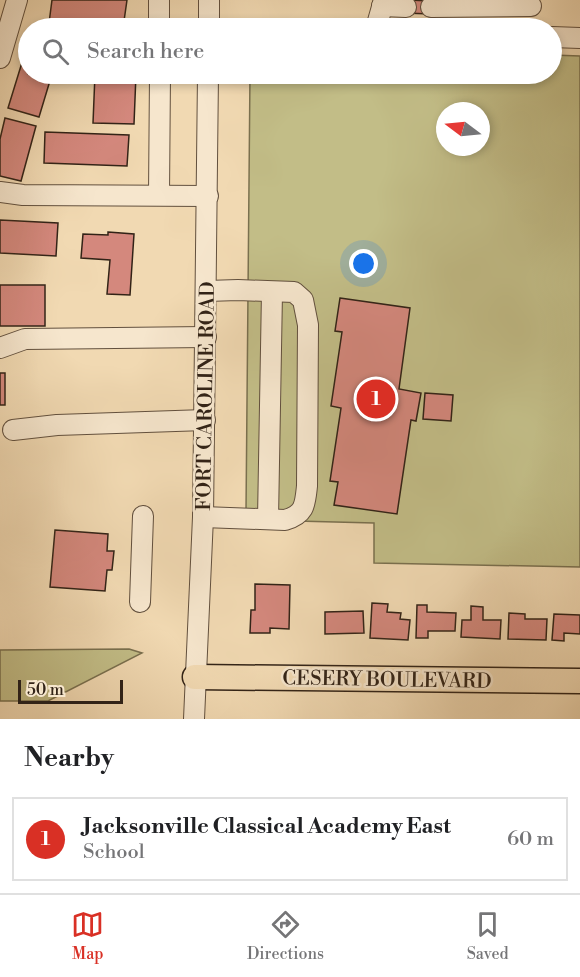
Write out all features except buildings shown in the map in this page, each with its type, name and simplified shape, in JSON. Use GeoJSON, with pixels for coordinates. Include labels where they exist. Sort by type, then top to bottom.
{"type":"FeatureCollection","features":[{"type":"Feature","properties":{"kind":"main road","name":"CESERY BOULEVARD"},"geometry":{"type":"LineString","coordinates":[[195,676],[580,681]]}},
{"type":"Feature","properties":{"kind":"street"},"geometry":{"type":"LineString","coordinates":[[0,58],[17,0]]}},
{"type":"Feature","properties":{"kind":"street"},"geometry":{"type":"LineString","coordinates":[[159,0],[159,18]]}},
{"type":"Feature","properties":{"kind":"street"},"geometry":{"type":"LineString","coordinates":[[209,0],[209,18]]}},
{"type":"Feature","properties":{"kind":"street"},"geometry":{"type":"LineString","coordinates":[[379,18],[383,3],[406,7]]}},
{"type":"Feature","properties":{"kind":"street"},"geometry":{"type":"LineString","coordinates":[[431,8],[531,6]]}},
{"type":"Feature","properties":{"kind":"street"},"geometry":{"type":"LineString","coordinates":[[562,37],[580,38]]}},
{"type":"Feature","properties":{"kind":"street"},"geometry":{"type":"LineString","coordinates":[[159,195],[160,84]]}},
{"type":"Feature","properties":{"kind":"street","name":"FORT CAROLINE ROAD"},"geometry":{"type":"LineString","coordinates":[[194,719],[203,517],[208,84]]}},
{"type":"Feature","properties":{"kind":"street"},"geometry":{"type":"LineString","coordinates":[[0,192],[23,195],[208,196]]}},
{"type":"Feature","properties":{"kind":"street"},"geometry":{"type":"LineString","coordinates":[[203,517],[285,520],[302,511],[307,486],[308,325],[303,300],[294,292],[207,291]]}},
{"type":"Feature","properties":{"kind":"street"},"geometry":{"type":"LineString","coordinates":[[268,519],[272,291]]}},
{"type":"Feature","properties":{"kind":"street"},"geometry":{"type":"LineString","coordinates":[[0,348],[25,339],[206,337]]}},
{"type":"Feature","properties":{"kind":"street"},"geometry":{"type":"LineString","coordinates":[[13,430],[57,425],[205,420]]}},
{"type":"Feature","properties":{"kind":"street"},"geometry":{"type":"LineString","coordinates":[[140,602],[143,516]]}},
{"type":"Feature","properties":{"kind":"shaded area"},"geometry":{"type":"Polygon","coordinates":[[[562,55],[580,56],[580,567],[374,563],[374,523],[257,520],[246,512],[250,84],[562,84],[562,55]]]}},
{"type":"Feature","properties":{"kind":"shaded area"},"geometry":{"type":"Polygon","coordinates":[[[129,649],[142,653],[48,701],[0,701],[0,650],[129,649]]]}},
{"type":"Feature","properties":{"kind":"place","name":"Jacksonville Classical Academy East"},"geometry":{"type":"Point","coordinates":[376,399]}}]}
